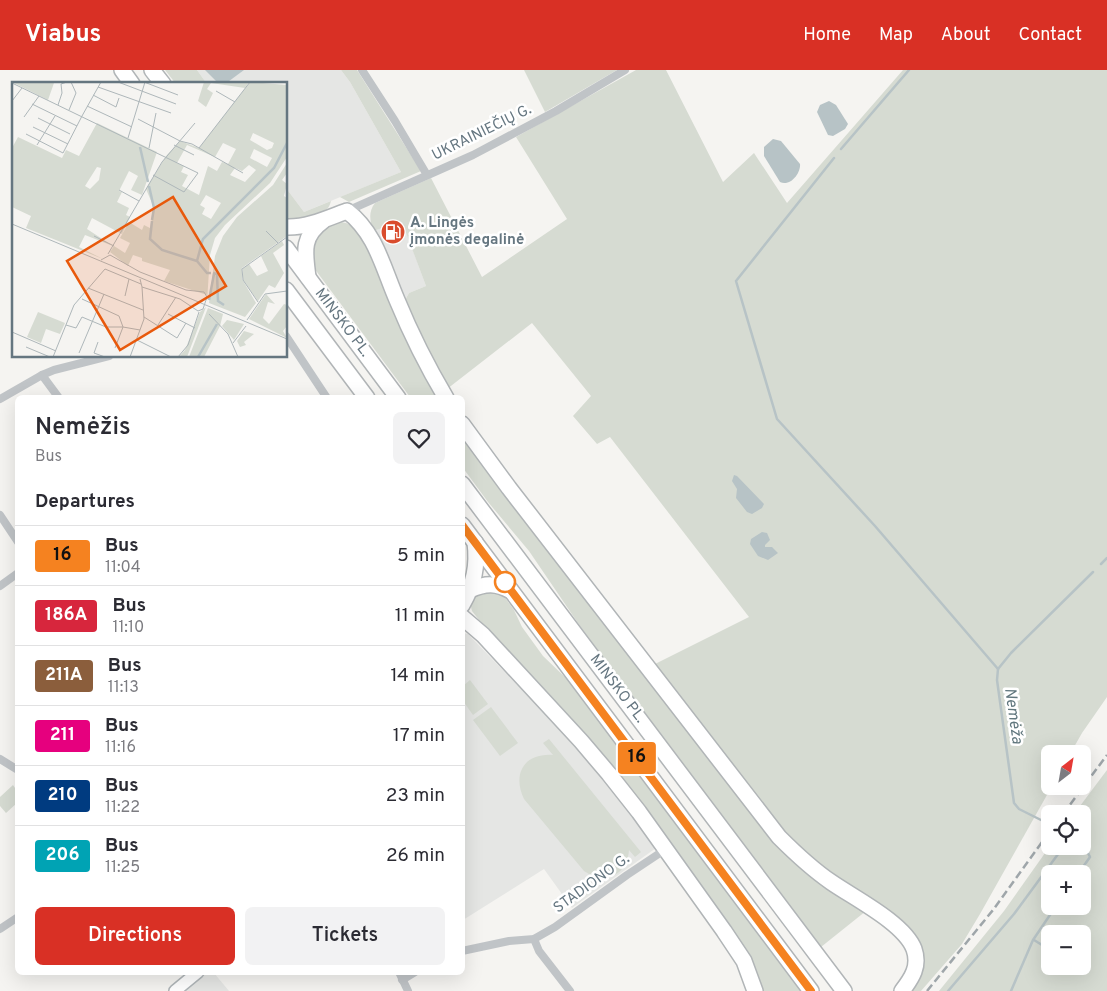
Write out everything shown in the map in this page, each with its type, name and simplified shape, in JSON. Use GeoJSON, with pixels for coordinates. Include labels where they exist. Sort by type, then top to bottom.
{"type":"FeatureCollection","features":[{"type":"Feature","properties":{"kind":"highway"},"geometry":{"type":"LineString","coordinates":[[122,70],[131,82]]}},
{"type":"Feature","properties":{"kind":"highway"},"geometry":{"type":"LineString","coordinates":[[152,70],[161,82]]}},
{"type":"Feature","properties":{"kind":"highway"},"geometry":{"type":"LineString","coordinates":[[288,227],[294,228],[346,211],[361,223],[372,240],[419,349],[444,395]]}},
{"type":"Feature","properties":{"kind":"highway"},"geometry":{"type":"LineString","coordinates":[[308,278],[305,252],[306,243],[311,231],[326,219]]}},
{"type":"Feature","properties":{"kind":"highway","name":"MINSKO PL."},"geometry":{"type":"LineString","coordinates":[[288,251],[396,395]]}},
{"type":"Feature","properties":{"kind":"highway","name":"MINSKO PL."},"geometry":{"type":"LineString","coordinates":[[288,293],[365,395]]}},
{"type":"Feature","properties":{"kind":"highway"},"geometry":{"type":"LineString","coordinates":[[465,428],[779,837],[811,867],[900,929],[908,939],[914,949],[916,966],[913,975],[902,991]]}},
{"type":"Feature","properties":{"kind":"highway","name":"MINSKO PL."},"geometry":{"type":"LineString","coordinates":[[465,488],[844,991]]}},
{"type":"Feature","properties":{"kind":"highway","name":"MINSKO PL."},"geometry":{"type":"LineString","coordinates":[[465,529],[811,991]]}},
{"type":"Feature","properties":{"kind":"highway"},"geometry":{"type":"LineString","coordinates":[[466,595],[476,566],[474,541]]}},
{"type":"Feature","properties":{"kind":"highway"},"geometry":{"type":"LineString","coordinates":[[466,595],[485,584],[492,584],[512,591]]}},
{"type":"Feature","properties":{"kind":"highway"},"geometry":{"type":"LineString","coordinates":[[465,620],[483,635],[609,774],[666,849],[744,961],[754,991]]}},
{"type":"Feature","properties":{"kind":"main road"},"geometry":{"type":"LineString","coordinates":[[175,991],[194,975]]}},
{"type":"Feature","properties":{"kind":"street"},"geometry":{"type":"LineString","coordinates":[[362,70],[427,175]]}},
{"type":"Feature","properties":{"kind":"street","name":"UKRAINIEČIŲ G."},"geometry":{"type":"LineString","coordinates":[[346,211],[473,155],[556,111],[625,70]]}},
{"type":"Feature","properties":{"kind":"street"},"geometry":{"type":"LineString","coordinates":[[288,339],[325,395]]}},
{"type":"Feature","properties":{"kind":"street"},"geometry":{"type":"LineString","coordinates":[[0,399],[54,370],[101,358]]}},
{"type":"Feature","properties":{"kind":"street"},"geometry":{"type":"LineString","coordinates":[[42,375],[57,395]]}},
{"type":"Feature","properties":{"kind":"street"},"geometry":{"type":"LineString","coordinates":[[0,515],[15,538]]}},
{"type":"Feature","properties":{"kind":"street"},"geometry":{"type":"LineString","coordinates":[[0,586],[15,575]]}},
{"type":"Feature","properties":{"kind":"street"},"geometry":{"type":"LineString","coordinates":[[0,758],[15,768]]}},
{"type":"Feature","properties":{"kind":"street","name":"STADIONO G."},"geometry":{"type":"LineString","coordinates":[[465,950],[508,941],[534,939],[555,927],[666,849]]}},
{"type":"Feature","properties":{"kind":"street"},"geometry":{"type":"LineString","coordinates":[[0,929],[15,919]]}},
{"type":"Feature","properties":{"kind":"street"},"geometry":{"type":"LineString","coordinates":[[534,939],[539,951],[570,991]]}},
{"type":"Feature","properties":{"kind":"street"},"geometry":{"type":"LineString","coordinates":[[401,976],[408,991]]}},
{"type":"Feature","properties":{"kind":"shaded area"},"geometry":{"type":"Polygon","coordinates":[[[165,70],[197,70],[206,82],[174,82],[165,70]]]}},
{"type":"Feature","properties":{"kind":"shaded area"},"geometry":{"type":"Polygon","coordinates":[[[197,70],[341,70],[350,82],[401,172],[304,212],[288,191],[288,82],[206,82],[197,70]]]}},
{"type":"Feature","properties":{"kind":"shaded area"},"geometry":{"type":"Polygon","coordinates":[[[205,70],[244,70],[228,82],[217,82],[205,70]]]}},
{"type":"Feature","properties":{"kind":"shaded area"},"geometry":{"type":"Polygon","coordinates":[[[341,70],[357,70],[421,171],[349,202],[340,197],[401,172],[350,82],[341,70]]]}},
{"type":"Feature","properties":{"kind":"shaded area"},"geometry":{"type":"Polygon","coordinates":[[[524,70],[617,70],[545,112],[524,70]]]}},
{"type":"Feature","properties":{"kind":"shaded area"},"geometry":{"type":"Polygon","coordinates":[[[636,70],[666,70],[723,182],[754,153],[787,203],[903,70],[1107,70],[1107,697],[1075,745],[1041,745],[1041,795],[1047,795],[962,944],[921,991],[909,991],[918,946],[789,838],[653,665],[749,617],[610,437],[597,444],[573,416],[591,396],[532,323],[447,389],[404,302],[409,293],[426,286],[402,222],[373,231],[370,216],[375,203],[431,178],[482,277],[567,219],[516,137],[636,70]]]}},
{"type":"Feature","properties":{"kind":"shaded area"},"geometry":{"type":"Polygon","coordinates":[[[829,101],[836,105],[848,124],[845,129],[833,136],[828,135],[817,112],[820,105],[829,101]]]}},
{"type":"Feature","properties":{"kind":"shaded area"},"geometry":{"type":"Polygon","coordinates":[[[773,139],[781,141],[800,164],[797,175],[787,183],[780,182],[764,156],[764,147],[773,139]]]}},
{"type":"Feature","properties":{"kind":"shaded area"},"geometry":{"type":"Polygon","coordinates":[[[288,191],[304,212],[331,201],[325,210],[288,222],[288,191]]]}},
{"type":"Feature","properties":{"kind":"shaded area"},"geometry":{"type":"Polygon","coordinates":[[[334,221],[346,223],[360,230],[438,395],[409,395],[314,268],[311,258],[312,238],[334,221]]]}},
{"type":"Feature","properties":{"kind":"shaded area"},"geometry":{"type":"Polygon","coordinates":[[[402,221],[426,286],[409,293],[404,302],[373,231],[402,221]]]}},
{"type":"Feature","properties":{"kind":"shaded area"},"geometry":{"type":"Polygon","coordinates":[[[465,437],[766,831],[866,911],[821,947],[580,626],[529,551],[488,502],[465,471],[465,437]]]}},
{"type":"Feature","properties":{"kind":"shaded area"},"geometry":{"type":"Polygon","coordinates":[[[734,475],[764,504],[762,508],[752,514],[747,512],[736,498],[737,489],[732,481],[734,475]]]}},
{"type":"Feature","properties":{"kind":"shaded area"},"geometry":{"type":"Polygon","coordinates":[[[762,532],[767,533],[770,540],[765,547],[772,547],[778,553],[768,560],[758,556],[750,544],[751,539],[762,532]]]}},
{"type":"Feature","properties":{"kind":"shaded area"},"geometry":{"type":"Polygon","coordinates":[[[479,589],[501,592],[514,610],[522,627],[543,656],[568,680],[801,991],[759,991],[750,964],[472,611],[470,603],[479,589]]]}},
{"type":"Feature","properties":{"kind":"shaded area"},"geometry":{"type":"Polygon","coordinates":[[[465,634],[468,634],[581,751],[623,802],[656,848],[572,908],[544,869],[465,919],[465,634]]]}},
{"type":"Feature","properties":{"kind":"shaded area"},"geometry":{"type":"Polygon","coordinates":[[[470,680],[488,704],[473,715],[465,704],[465,684],[470,680]]]}},
{"type":"Feature","properties":{"kind":"shaded area"},"geometry":{"type":"Polygon","coordinates":[[[491,707],[518,743],[500,756],[473,720],[491,707]]]}},
{"type":"Feature","properties":{"kind":"shaded area"},"geometry":{"type":"Polygon","coordinates":[[[549,739],[641,852],[635,857],[629,850],[624,866],[614,876],[600,877],[584,871],[524,799],[519,781],[520,774],[528,761],[543,755],[553,755],[543,743],[549,739]]]}},
{"type":"Feature","properties":{"kind":"shaded area"},"geometry":{"type":"Polygon","coordinates":[[[1107,770],[1107,991],[939,991],[1004,911],[1044,855],[1091,855],[1091,805],[1081,805],[1088,795],[1091,795],[1091,791],[1107,770]]]}},
{"type":"Feature","properties":{"kind":"shaded area"},"geometry":{"type":"Polygon","coordinates":[[[13,785],[15,788],[15,805],[6,813],[0,806],[0,797],[13,785]]]}},
{"type":"Feature","properties":{"kind":"shaded area"},"geometry":{"type":"Polygon","coordinates":[[[201,975],[216,975],[229,991],[182,991],[201,975]]]}},
{"type":"Feature","properties":{"kind":"waterway"},"geometry":{"type":"LineString","coordinates":[[841,149],[909,70]]}},
{"type":"Feature","properties":{"kind":"waterway"},"geometry":{"type":"LineString","coordinates":[[834,158],[736,281],[777,419],[875,526],[998,669]]}},
{"type":"Feature","properties":{"kind":"waterway","name":"Nemėža"},"geometry":{"type":"LineString","coordinates":[[1101,564],[1107,558]]}},
{"type":"Feature","properties":{"kind":"waterway","name":"Nemėža"},"geometry":{"type":"LineString","coordinates":[[1041,820],[1019,809],[1014,803],[997,680],[998,669],[1011,653],[1093,572]]}},
{"type":"Feature","properties":{"kind":"waterway"},"geometry":{"type":"LineString","coordinates":[[948,991],[1014,914],[1057,855]]}},
{"type":"Feature","properties":{"kind":"waterway","name":"Nemėža"},"geometry":{"type":"LineString","coordinates":[[1084,865],[1090,857],[1089,855]]}},
{"type":"Feature","properties":{"kind":"waterway","name":"Nemėža"},"geometry":{"type":"LineString","coordinates":[[1011,991],[1033,940],[1050,915]]}},
{"type":"Feature","properties":{"kind":"waterway"},"geometry":{"type":"LineString","coordinates":[[1034,940],[1041,944]]}},
{"type":"Feature","properties":{"kind":"railway"},"geometry":{"type":"LineString","coordinates":[[1070,805],[1107,755]]}},
{"type":"Feature","properties":{"kind":"railway"},"geometry":{"type":"LineString","coordinates":[[927,991],[993,910],[1041,843]]}},
{"type":"Feature","properties":{"kind":"bus line","name":"16"},"geometry":{"type":"LineString","coordinates":[[465,529],[811,991]]}},
{"type":"Feature","properties":{"kind":"place","name":"A. Lingės įmonės degalinė"},"geometry":{"type":"Point","coordinates":[393,232]}}]}
